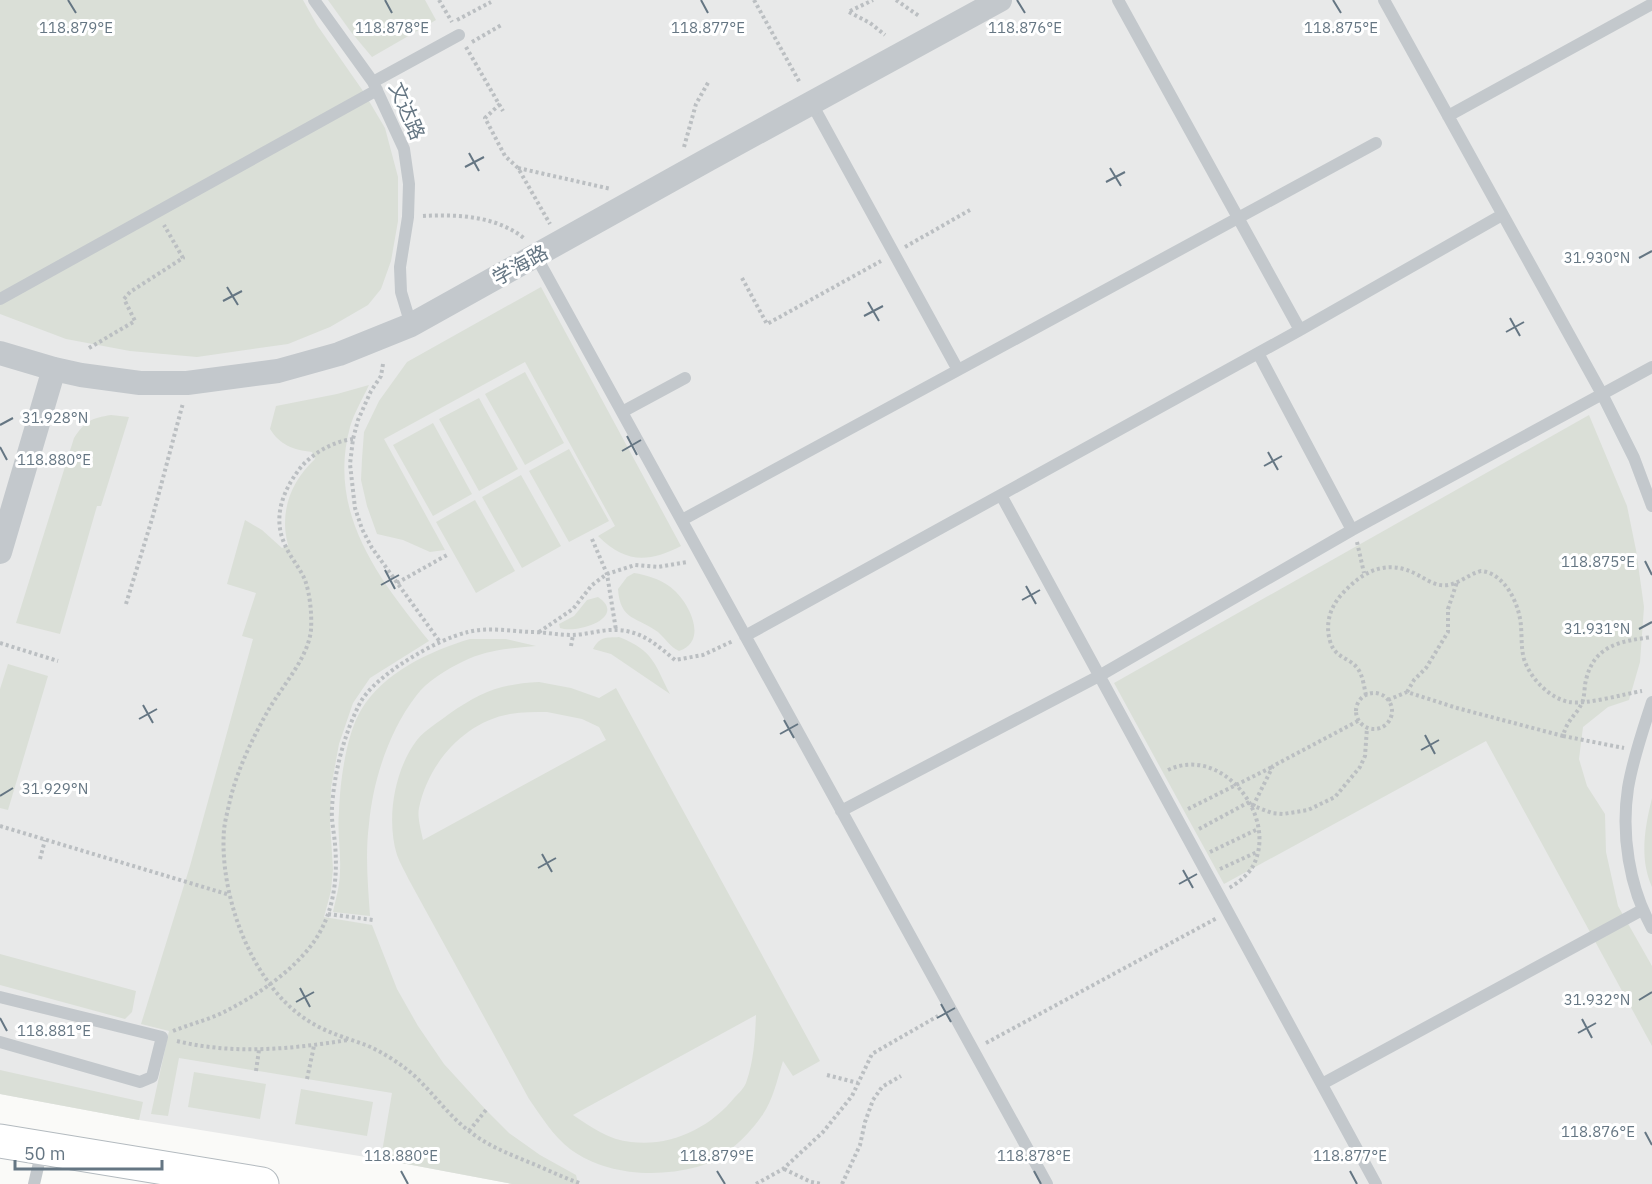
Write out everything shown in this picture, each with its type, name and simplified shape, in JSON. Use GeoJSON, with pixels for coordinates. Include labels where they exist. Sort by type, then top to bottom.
{"type":"FeatureCollection","features":[{"type":"Feature","properties":{"kind":"street","name":"学海路"},"geometry":{"type":"LineString","coordinates":[[0,353],[54,369],[140,383],[187,383],[278,372],[350,350],[411,325],[1000,0]]}},
{"type":"Feature","properties":{"kind":"street"},"geometry":{"type":"LineString","coordinates":[[0,552],[54,369]]}},
{"type":"Feature","properties":{"kind":"street"},"geometry":{"type":"LineString","coordinates":[[0,1141],[262,1184]]}},
{"type":"Feature","properties":{"kind":"lane","name":"文达路"},"geometry":{"type":"LineString","coordinates":[[314,0],[375,86],[404,150],[409,184],[408,217],[400,267],[401,292],[411,325]]}},
{"type":"Feature","properties":{"kind":"lane"},"geometry":{"type":"LineString","coordinates":[[1118,0],[1300,330]]}},
{"type":"Feature","properties":{"kind":"lane"},"geometry":{"type":"LineString","coordinates":[[1384,0],[1602,394],[1634,458],[1652,506]]}},
{"type":"Feature","properties":{"kind":"lane"},"geometry":{"type":"LineString","coordinates":[[1448,116],[1652,4]]}},
{"type":"Feature","properties":{"kind":"lane"},"geometry":{"type":"LineString","coordinates":[[0,299],[157,212],[375,86],[462,40]]}},
{"type":"Feature","properties":{"kind":"lane"},"geometry":{"type":"LineString","coordinates":[[812,104],[958,370]]}},
{"type":"Feature","properties":{"kind":"lane"},"geometry":{"type":"LineString","coordinates":[[682,520],[1376,143]]}},
{"type":"Feature","properties":{"kind":"lane"},"geometry":{"type":"LineString","coordinates":[[745,636],[1300,330],[1502,215]]}},
{"type":"Feature","properties":{"kind":"lane"},"geometry":{"type":"LineString","coordinates":[[536,256],[1047,1184]]}},
{"type":"Feature","properties":{"kind":"lane"},"geometry":{"type":"LineString","coordinates":[[1258,353],[1352,530]]}},
{"type":"Feature","properties":{"kind":"lane"},"geometry":{"type":"LineString","coordinates":[[841,811],[1099,676],[1352,530],[1652,367]]}},
{"type":"Feature","properties":{"kind":"lane"},"geometry":{"type":"LineString","coordinates":[[622,412],[685,378]]}},
{"type":"Feature","properties":{"kind":"lane"},"geometry":{"type":"LineString","coordinates":[[1000,495],[1376,1184]]}},
{"type":"Feature","properties":{"kind":"lane"},"geometry":{"type":"LineString","coordinates":[[1652,702],[1628,789],[1625,834],[1634,883],[1642,910],[1652,928]]}},
{"type":"Feature","properties":{"kind":"lane"},"geometry":{"type":"LineString","coordinates":[[1322,1084],[1642,910]]}},
{"type":"Feature","properties":{"kind":"lane"},"geometry":{"type":"LineString","coordinates":[[0,997],[162,1037],[152,1077],[140,1082],[0,1042]]}},
{"type":"Feature","properties":{"kind":"lane"},"geometry":{"type":"LineString","coordinates":[[34,1184],[42,1148]]}},
{"type":"Feature","properties":{"kind":"path"},"geometry":{"type":"LineString","coordinates":[[439,0],[503,111]]}},
{"type":"Feature","properties":{"kind":"path"},"geometry":{"type":"LineString","coordinates":[[754,0],[800,83]]}},
{"type":"Feature","properties":{"kind":"path"},"geometry":{"type":"LineString","coordinates":[[873,0],[849,12],[870,23],[885,35]]}},
{"type":"Feature","properties":{"kind":"path"},"geometry":{"type":"LineString","coordinates":[[896,0],[919,16]]}},
{"type":"Feature","properties":{"kind":"path"},"geometry":{"type":"LineString","coordinates":[[452,23],[490,2]]}},
{"type":"Feature","properties":{"kind":"path"},"geometry":{"type":"LineString","coordinates":[[462,40],[503,24]]}},
{"type":"Feature","properties":{"kind":"path"},"geometry":{"type":"LineString","coordinates":[[684,147],[696,104],[709,81]]}},
{"type":"Feature","properties":{"kind":"path"},"geometry":{"type":"LineString","coordinates":[[500,105],[484,118],[505,156],[518,168],[550,224]]}},
{"type":"Feature","properties":{"kind":"path"},"geometry":{"type":"LineString","coordinates":[[518,168],[610,188],[637,200]]}},
{"type":"Feature","properties":{"kind":"path"},"geometry":{"type":"LineString","coordinates":[[742,278],[767,324],[970,210]]}},
{"type":"Feature","properties":{"kind":"path"},"geometry":{"type":"LineString","coordinates":[[89,348],[135,321],[124,299],[130,292],[183,258],[157,212]]}},
{"type":"Feature","properties":{"kind":"path"},"geometry":{"type":"LineString","coordinates":[[408,217],[454,214],[495,224],[514,231],[524,238],[536,256]]}},
{"type":"Feature","properties":{"kind":"path"},"geometry":{"type":"LineString","coordinates":[[383,364],[381,376],[362,410],[353,440],[350,464],[355,508],[367,539],[440,642]]}},
{"type":"Feature","properties":{"kind":"path"},"geometry":{"type":"LineString","coordinates":[[126,604],[152,519],[187,383]]}},
{"type":"Feature","properties":{"kind":"path"},"geometry":{"type":"LineString","coordinates":[[353,440],[345,440],[326,448],[306,461],[282,497],[279,515],[280,533],[305,581],[311,609],[311,632],[304,653],[253,739],[230,799],[224,830],[230,895],[246,943],[258,967],[289,1005],[306,1019],[348,1040],[390,1057],[409,1071],[468,1131],[497,1149],[582,1184]]}},
{"type":"Feature","properties":{"kind":"path"},"geometry":{"type":"LineString","coordinates":[[1352,530],[1358,543],[1364,573]]}},
{"type":"Feature","properties":{"kind":"path"},"geometry":{"type":"LineString","coordinates":[[592,539],[607,574],[616,630]]}},
{"type":"Feature","properties":{"kind":"path"},"geometry":{"type":"LineString","coordinates":[[397,583],[447,555]]}},
{"type":"Feature","properties":{"kind":"path"},"geometry":{"type":"LineString","coordinates":[[539,632],[573,609],[592,585],[607,574],[635,565],[658,567],[702,559]]}},
{"type":"Feature","properties":{"kind":"path"},"geometry":{"type":"LineString","coordinates":[[1366,695],[1358,669],[1331,646],[1330,609],[1364,573],[1372,569],[1395,568],[1407,569],[1439,585],[1448,585],[1481,571],[1496,575],[1511,595],[1518,613],[1522,649],[1530,670],[1545,690],[1553,696],[1571,703],[1652,689]]}},
{"type":"Feature","properties":{"kind":"path"},"geometry":{"type":"LineString","coordinates":[[1388,700],[1407,692],[1414,680],[1426,668],[1448,632],[1448,609],[1457,582]]}},
{"type":"Feature","properties":{"kind":"path"},"geometry":{"type":"LineString","coordinates":[[162,1037],[222,1012],[270,984],[295,963],[313,943],[328,914],[336,874],[332,810],[342,752],[361,702],[374,686],[416,655],[440,642],[469,632],[492,630],[573,635],[616,630],[640,634],[675,660],[703,655],[745,636]]}},
{"type":"Feature","properties":{"kind":"path"},"geometry":{"type":"LineString","coordinates":[[571,646],[573,635]]}},
{"type":"Feature","properties":{"kind":"path"},"geometry":{"type":"LineString","coordinates":[[1563,736],[1567,723],[1582,702],[1586,678],[1598,655],[1618,643],[1652,637]]}},
{"type":"Feature","properties":{"kind":"path"},"geometry":{"type":"LineString","coordinates":[[0,643],[58,661]]}},
{"type":"Feature","properties":{"kind":"path"},"geometry":{"type":"LineString","coordinates":[[1407,692],[1457,708],[1563,736],[1637,750]]}},
{"type":"Feature","properties":{"kind":"path"},"geometry":{"type":"LineString","coordinates":[[1378,694],[1388,700],[1392,711],[1389,722],[1379,729],[1367,728],[1358,721],[1356,715],[1358,704],[1366,695],[1378,694]]}},
{"type":"Feature","properties":{"kind":"path"},"geometry":{"type":"LineString","coordinates":[[1175,816],[1358,721]]}},
{"type":"Feature","properties":{"kind":"path"},"geometry":{"type":"LineString","coordinates":[[1251,804],[1272,813],[1295,813],[1308,810],[1335,797],[1360,767],[1365,756],[1367,728]]}},
{"type":"Feature","properties":{"kind":"path"},"geometry":{"type":"LineString","coordinates":[[1154,777],[1178,765],[1193,763],[1208,766],[1233,782],[1251,804],[1258,829],[1258,851],[1252,867],[1246,874],[1218,895]]}},
{"type":"Feature","properties":{"kind":"path"},"geometry":{"type":"LineString","coordinates":[[1186,836],[1258,800],[1273,766]]}},
{"type":"Feature","properties":{"kind":"path"},"geometry":{"type":"LineString","coordinates":[[0,826],[230,895]]}},
{"type":"Feature","properties":{"kind":"path"},"geometry":{"type":"LineString","coordinates":[[1198,858],[1258,829]]}},
{"type":"Feature","properties":{"kind":"path"},"geometry":{"type":"LineString","coordinates":[[40,859],[45,840]]}},
{"type":"Feature","properties":{"kind":"path"},"geometry":{"type":"LineString","coordinates":[[1207,874],[1258,851]]}},
{"type":"Feature","properties":{"kind":"path"},"geometry":{"type":"LineString","coordinates":[[973,1050],[1228,912]]}},
{"type":"Feature","properties":{"kind":"path"},"geometry":{"type":"LineString","coordinates":[[328,914],[373,920]]}},
{"type":"Feature","properties":{"kind":"path"},"geometry":{"type":"LineString","coordinates":[[756,1184],[783,1169],[823,1131],[852,1096],[872,1054],[951,1009]]}},
{"type":"Feature","properties":{"kind":"path"},"geometry":{"type":"LineString","coordinates":[[162,1037],[191,1045],[259,1050],[314,1046],[348,1040]]}},
{"type":"Feature","properties":{"kind":"path"},"geometry":{"type":"LineString","coordinates":[[307,1079],[314,1046]]}},
{"type":"Feature","properties":{"kind":"path"},"geometry":{"type":"LineString","coordinates":[[256,1071],[259,1050]]}},
{"type":"Feature","properties":{"kind":"path"},"geometry":{"type":"LineString","coordinates":[[827,1075],[858,1083]]}},
{"type":"Feature","properties":{"kind":"path"},"geometry":{"type":"LineString","coordinates":[[842,1184],[860,1145],[873,1100],[882,1087],[901,1076]]}},
{"type":"Feature","properties":{"kind":"path"},"geometry":{"type":"LineString","coordinates":[[468,1131],[486,1110]]}},
{"type":"Feature","properties":{"kind":"path"},"geometry":{"type":"LineString","coordinates":[[783,1169],[811,1182],[822,1184]]}},
{"type":"Feature","properties":{"kind":"shaded area"},"geometry":{"type":"Polygon","coordinates":[[[0,0],[1652,0],[1652,1184],[512,1184],[0,1094],[0,0]]]}},
{"type":"Feature","properties":{"kind":"shaded area"},"geometry":{"type":"Polygon","coordinates":[[[0,0],[303,0],[385,128],[398,177],[398,221],[391,261],[381,289],[368,305],[330,327],[288,344],[197,357],[130,351],[66,339],[0,314],[0,0]]]}},
{"type":"Feature","properties":{"kind":"shaded area"},"geometry":{"type":"Polygon","coordinates":[[[328,0],[425,0],[436,20],[372,57],[328,0]]]}},
{"type":"Feature","properties":{"kind":"shaded area"},"geometry":{"type":"Polygon","coordinates":[[[541,287],[681,546],[658,555],[637,558],[618,551],[598,536],[615,526],[525,362],[384,439],[445,550],[430,552],[403,540],[377,534],[361,480],[364,432],[379,401],[407,362],[541,287]]]}},
{"type":"Feature","properties":{"kind":"shaded area"},"geometry":{"type":"Polygon","coordinates":[[[525,372],[564,443],[525,465],[485,394],[525,372]]]}},
{"type":"Feature","properties":{"kind":"shaded area"},"geometry":{"type":"Polygon","coordinates":[[[369,385],[350,427],[345,458],[345,487],[351,515],[376,568],[429,641],[370,678],[353,703],[339,744],[331,788],[330,822],[333,869],[331,891],[324,917],[372,925],[397,989],[418,1026],[444,1064],[509,1133],[540,1155],[576,1175],[578,1184],[512,1184],[396,1162],[382,1152],[392,1093],[179,1058],[168,1116],[151,1114],[169,1031],[141,1024],[190,866],[253,639],[242,636],[256,593],[227,584],[245,520],[262,530],[282,548],[288,545],[285,521],[289,498],[299,477],[315,459],[312,452],[288,446],[270,429],[276,406],[369,385]]]}},
{"type":"Feature","properties":{"kind":"shaded area"},"geometry":{"type":"Polygon","coordinates":[[[479,398],[518,469],[479,491],[439,419],[479,398]]]}},
{"type":"Feature","properties":{"kind":"shaded area"},"geometry":{"type":"Polygon","coordinates":[[[111,415],[129,417],[101,506],[97,506],[60,634],[16,623],[74,438],[90,421],[111,415]]]}},
{"type":"Feature","properties":{"kind":"shaded area"},"geometry":{"type":"Polygon","coordinates":[[[1589,415],[1627,506],[1644,607],[1640,662],[1629,700],[1608,707],[1583,727],[1579,759],[1587,786],[1605,814],[1606,852],[1618,906],[1652,966],[1652,1046],[1486,741],[1224,884],[1114,683],[1589,415]]]}},
{"type":"Feature","properties":{"kind":"shaded area"},"geometry":{"type":"Polygon","coordinates":[[[433,423],[472,494],[433,516],[393,445],[433,423]]]}},
{"type":"Feature","properties":{"kind":"shaded area"},"geometry":{"type":"Polygon","coordinates":[[[569,449],[609,521],[569,542],[529,471],[569,449]]]}},
{"type":"Feature","properties":{"kind":"shaded area"},"geometry":{"type":"Polygon","coordinates":[[[521,475],[561,546],[522,568],[482,497],[521,475]]]}},
{"type":"Feature","properties":{"kind":"shaded area"},"geometry":{"type":"Polygon","coordinates":[[[475,500],[515,571],[476,593],[436,522],[475,500]]]}},
{"type":"Feature","properties":{"kind":"shaded area"},"geometry":{"type":"Polygon","coordinates":[[[634,573],[665,584],[683,600],[693,620],[694,629],[693,638],[688,646],[679,651],[658,632],[626,613],[619,599],[618,589],[627,577],[634,573]]]}},
{"type":"Feature","properties":{"kind":"shaded area"},"geometry":{"type":"Polygon","coordinates":[[[598,597],[606,604],[607,611],[604,617],[588,626],[560,628],[559,624],[574,616],[587,600],[598,597]]]}},
{"type":"Feature","properties":{"kind":"shaded area"},"geometry":{"type":"Polygon","coordinates":[[[619,637],[639,647],[652,659],[670,694],[611,654],[593,649],[601,640],[619,637]]]}},
{"type":"Feature","properties":{"kind":"shaded area"},"geometry":{"type":"Polygon","coordinates":[[[470,639],[506,639],[536,646],[499,650],[472,657],[438,676],[416,696],[390,740],[374,790],[367,847],[370,916],[333,912],[340,876],[341,787],[351,732],[361,710],[382,685],[395,674],[439,650],[470,639]]]}},
{"type":"Feature","properties":{"kind":"shaded area"},"geometry":{"type":"Polygon","coordinates":[[[8,664],[48,676],[8,810],[0,808],[0,689],[8,664]]]}},
{"type":"Feature","properties":{"kind":"shaded area"},"geometry":{"type":"Polygon","coordinates":[[[539,682],[571,688],[599,698],[616,688],[820,1061],[793,1076],[783,1061],[772,1097],[761,1117],[748,1133],[725,1154],[707,1164],[665,1172],[631,1172],[584,1158],[558,1138],[529,1099],[397,855],[392,826],[394,796],[403,766],[417,740],[449,714],[491,690],[539,682]],[[547,712],[515,713],[493,719],[463,736],[451,748],[440,761],[424,792],[419,812],[423,840],[606,740],[599,727],[582,719],[547,712]],[[756,1015],[573,1115],[608,1136],[631,1142],[646,1143],[675,1138],[702,1126],[725,1108],[745,1085],[755,1041],[756,1015]]]}},
{"type":"Feature","properties":{"kind":"shaded area"},"geometry":{"type":"Polygon","coordinates":[[[1652,798],[1652,887],[1644,854],[1644,843],[1652,798]]]}},
{"type":"Feature","properties":{"kind":"shaded area"},"geometry":{"type":"Polygon","coordinates":[[[0,954],[136,991],[132,1012],[125,1019],[0,985],[0,954]]]}},
{"type":"Feature","properties":{"kind":"shaded area"},"geometry":{"type":"Polygon","coordinates":[[[0,1070],[143,1102],[139,1120],[0,1094],[0,1070]]]}},
{"type":"Feature","properties":{"kind":"shaded area"},"geometry":{"type":"Polygon","coordinates":[[[194,1072],[266,1084],[260,1119],[188,1107],[194,1072]]]}},
{"type":"Feature","properties":{"kind":"shaded area"},"geometry":{"type":"Polygon","coordinates":[[[301,1089],[373,1102],[367,1136],[295,1124],[301,1089]]]}}]}
